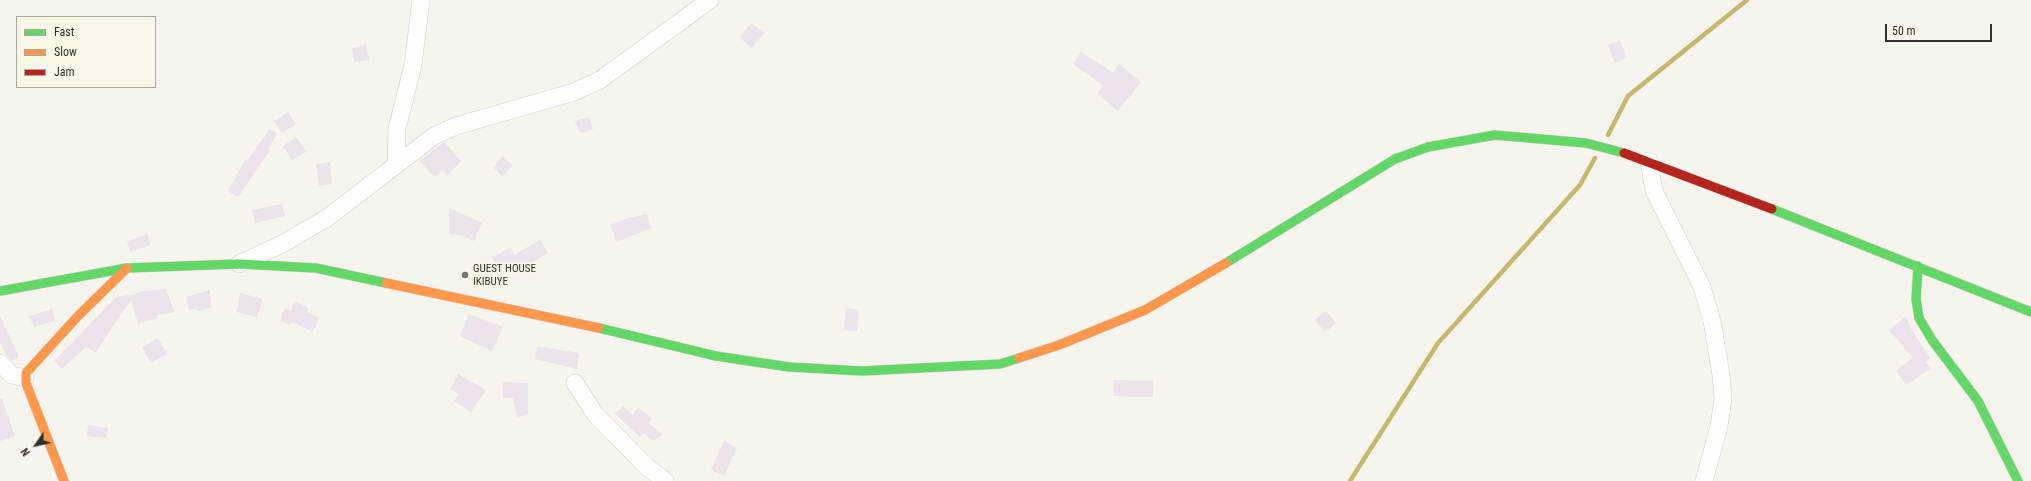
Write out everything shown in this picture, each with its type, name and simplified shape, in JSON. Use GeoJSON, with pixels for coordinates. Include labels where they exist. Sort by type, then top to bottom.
{"type":"FeatureCollection","features":[{"type":"Feature","properties":{"kind":"main road"},"geometry":{"type":"LineString","coordinates":[[0,291],[127,268],[238,264],[316,268],[576,323],[716,356],[789,367],[862,371],[1000,364],[1018,360],[1040,350],[1059,345],[1144,310],[1183,289],[1395,159],[1428,147],[1495,135],[1508,135],[1586,143],[1616,150],[1649,161],[1918,266],[2031,312]]}},
{"type":"Feature","properties":{"kind":"main road"},"geometry":{"type":"LineString","coordinates":[[1918,266],[1916,299],[1919,318],[1932,340],[1978,401],[2003,454],[2018,481]]}},
{"type":"Feature","properties":{"kind":"main road"},"geometry":{"type":"LineString","coordinates":[[64,481],[25,378],[28,370],[127,268]]}},
{"type":"Feature","properties":{"kind":"street"},"geometry":{"type":"LineString","coordinates":[[396,164],[397,128],[413,65],[420,0]]}},
{"type":"Feature","properties":{"kind":"street"},"geometry":{"type":"LineString","coordinates":[[238,264],[282,244],[327,218],[418,147],[446,130],[574,92],[595,83],[620,67],[710,0]]}},
{"type":"Feature","properties":{"kind":"street"},"geometry":{"type":"LineString","coordinates":[[1649,161],[1654,192],[1702,287],[1712,321],[1721,375],[1723,399],[1719,426],[1704,481]]}},
{"type":"Feature","properties":{"kind":"street"},"geometry":{"type":"LineString","coordinates":[[0,363],[12,375],[25,378]]}},
{"type":"Feature","properties":{"kind":"street"},"geometry":{"type":"LineString","coordinates":[[575,383],[595,414],[646,466],[665,481]]}},
{"type":"Feature","properties":{"kind":"building"},"geometry":{"type":"Polygon","coordinates":[[[751,23],[764,33],[752,48],[740,38],[751,23]]]}},
{"type":"Feature","properties":{"kind":"building"},"geometry":{"type":"Polygon","coordinates":[[[1620,40],[1627,58],[1615,63],[1608,45],[1620,40]]]}},
{"type":"Feature","properties":{"kind":"building"},"geometry":{"type":"Polygon","coordinates":[[[366,45],[369,60],[354,62],[352,48],[366,45]]]}},
{"type":"Feature","properties":{"kind":"building"},"geometry":{"type":"Polygon","coordinates":[[[1081,52],[1113,73],[1119,64],[1141,82],[1118,111],[1097,94],[1103,85],[1073,64],[1081,52]]]}},
{"type":"Feature","properties":{"kind":"building"},"geometry":{"type":"Polygon","coordinates":[[[288,112],[296,124],[282,133],[274,121],[288,112]]]}},
{"type":"Feature","properties":{"kind":"building"},"geometry":{"type":"Polygon","coordinates":[[[589,117],[593,129],[580,133],[575,121],[589,117]]]}},
{"type":"Feature","properties":{"kind":"building"},"geometry":{"type":"Polygon","coordinates":[[[270,129],[277,134],[268,149],[270,150],[238,197],[228,191],[245,160],[247,161],[270,129]]]}},
{"type":"Feature","properties":{"kind":"building"},"geometry":{"type":"Polygon","coordinates":[[[296,137],[306,152],[292,160],[283,146],[296,137]]]}},
{"type":"Feature","properties":{"kind":"building"},"geometry":{"type":"Polygon","coordinates":[[[444,142],[461,161],[448,175],[442,170],[435,177],[419,161],[444,142]]]}},
{"type":"Feature","properties":{"kind":"building"},"geometry":{"type":"Polygon","coordinates":[[[503,156],[513,166],[502,176],[493,167],[503,156]]]}},
{"type":"Feature","properties":{"kind":"building"},"geometry":{"type":"Polygon","coordinates":[[[330,162],[332,184],[319,186],[316,164],[330,162]]]}},
{"type":"Feature","properties":{"kind":"building"},"geometry":{"type":"Polygon","coordinates":[[[282,204],[285,216],[255,223],[252,210],[282,204]]]}},
{"type":"Feature","properties":{"kind":"building"},"geometry":{"type":"Polygon","coordinates":[[[449,208],[482,223],[474,241],[460,235],[449,234],[449,208]]]}},
{"type":"Feature","properties":{"kind":"building"},"geometry":{"type":"Polygon","coordinates":[[[647,214],[651,228],[617,242],[610,225],[631,217],[647,214]]]}},
{"type":"Feature","properties":{"kind":"building"},"geometry":{"type":"Polygon","coordinates":[[[148,234],[151,245],[130,252],[127,241],[148,234]]]}},
{"type":"Feature","properties":{"kind":"building"},"geometry":{"type":"Polygon","coordinates":[[[540,240],[548,253],[507,274],[503,265],[497,268],[492,257],[511,248],[514,255],[540,240]]]}},
{"type":"Feature","properties":{"kind":"building"},"geometry":{"type":"Polygon","coordinates":[[[166,289],[174,312],[157,315],[157,319],[138,323],[131,300],[96,353],[86,347],[62,369],[54,361],[116,297],[136,294],[142,291],[166,289]]]}},
{"type":"Feature","properties":{"kind":"building"},"geometry":{"type":"Polygon","coordinates":[[[210,290],[211,308],[198,311],[196,309],[189,310],[186,297],[210,290]]]}},
{"type":"Feature","properties":{"kind":"building"},"geometry":{"type":"Polygon","coordinates":[[[240,293],[263,299],[257,317],[237,312],[240,293]]]}},
{"type":"Feature","properties":{"kind":"building"},"geometry":{"type":"Polygon","coordinates":[[[295,301],[309,308],[307,312],[319,318],[313,332],[292,322],[290,325],[280,320],[285,308],[291,311],[295,301]]]}},
{"type":"Feature","properties":{"kind":"building"},"geometry":{"type":"Polygon","coordinates":[[[846,308],[859,310],[857,331],[844,330],[846,308]]]}},
{"type":"Feature","properties":{"kind":"building"},"geometry":{"type":"Polygon","coordinates":[[[52,309],[55,321],[34,327],[29,316],[52,309]]]}},
{"type":"Feature","properties":{"kind":"building"},"geometry":{"type":"Polygon","coordinates":[[[1326,311],[1336,323],[1325,332],[1315,320],[1326,311]]]}},
{"type":"Feature","properties":{"kind":"building"},"geometry":{"type":"Polygon","coordinates":[[[469,314],[503,327],[492,351],[460,336],[469,314]]]}},
{"type":"Feature","properties":{"kind":"building"},"geometry":{"type":"Polygon","coordinates":[[[0,316],[19,357],[12,361],[6,355],[0,342],[0,316]]]}},
{"type":"Feature","properties":{"kind":"building"},"geometry":{"type":"Polygon","coordinates":[[[1906,316],[1908,324],[1930,358],[1925,362],[1931,368],[1906,385],[1896,370],[1913,358],[1889,330],[1906,316]]]}},
{"type":"Feature","properties":{"kind":"building"},"geometry":{"type":"Polygon","coordinates":[[[158,338],[167,354],[151,363],[142,347],[158,338]]]}},
{"type":"Feature","properties":{"kind":"building"},"geometry":{"type":"Polygon","coordinates":[[[537,346],[579,353],[577,369],[535,359],[537,346]]]}},
{"type":"Feature","properties":{"kind":"building"},"geometry":{"type":"Polygon","coordinates":[[[458,374],[486,390],[471,412],[454,401],[459,394],[450,389],[458,374]]]}},
{"type":"Feature","properties":{"kind":"building"},"geometry":{"type":"Polygon","coordinates":[[[1114,380],[1153,381],[1153,397],[1114,396],[1114,380]]]}},
{"type":"Feature","properties":{"kind":"building"},"geometry":{"type":"Polygon","coordinates":[[[503,382],[528,383],[528,415],[517,417],[513,398],[503,398],[503,382]]]}},
{"type":"Feature","properties":{"kind":"building"},"geometry":{"type":"Polygon","coordinates":[[[0,399],[2,399],[15,436],[0,441],[0,399]]]}},
{"type":"Feature","properties":{"kind":"building"},"geometry":{"type":"Polygon","coordinates":[[[623,406],[633,415],[638,408],[652,418],[648,423],[663,434],[653,441],[644,433],[640,437],[615,414],[623,406]]]}},
{"type":"Feature","properties":{"kind":"building"},"geometry":{"type":"Polygon","coordinates":[[[88,425],[108,428],[106,438],[87,436],[88,425]]]}},
{"type":"Feature","properties":{"kind":"building"},"geometry":{"type":"Polygon","coordinates":[[[724,441],[737,448],[724,476],[711,470],[724,441]]]}},
{"type":"Feature","properties":{"kind":"waterway"},"geometry":{"type":"LineString","coordinates":[[1608,135],[1628,96],[1747,0]]}},
{"type":"Feature","properties":{"kind":"waterway"},"geometry":{"type":"LineString","coordinates":[[1350,481],[1438,343],[1580,185],[1595,158]]}},
{"type":"Feature","properties":{"kind":"traffic: fast"},"geometry":{"type":"LineString","coordinates":[[1226,263],[1395,159],[1428,147],[1495,135],[1586,143],[1624,153]]}},
{"type":"Feature","properties":{"kind":"traffic: fast"},"geometry":{"type":"LineString","coordinates":[[1772,209],[2031,312]]}},
{"type":"Feature","properties":{"kind":"traffic: fast"},"geometry":{"type":"LineString","coordinates":[[0,291],[127,268],[239,264],[316,268],[386,283]]}},
{"type":"Feature","properties":{"kind":"traffic: fast"},"geometry":{"type":"LineString","coordinates":[[1918,266],[1916,299],[1919,318],[1932,340],[1978,401],[2018,481]]}},
{"type":"Feature","properties":{"kind":"traffic: fast"},"geometry":{"type":"LineString","coordinates":[[599,328],[716,356],[789,367],[862,371],[1000,364],[1019,358]]}},
{"type":"Feature","properties":{"kind":"traffic: slow"},"geometry":{"type":"LineString","coordinates":[[1019,358],[1059,345],[1145,310],[1226,263]]}},
{"type":"Feature","properties":{"kind":"traffic: slow"},"geometry":{"type":"LineString","coordinates":[[64,481],[26,383],[26,373],[78,316],[127,268]]}},
{"type":"Feature","properties":{"kind":"traffic: slow"},"geometry":{"type":"LineString","coordinates":[[386,283],[599,328]]}},
{"type":"Feature","properties":{"kind":"traffic: jam"},"geometry":{"type":"LineString","coordinates":[[1624,153],[1772,209]]}},
{"type":"Feature","properties":{"kind":"place","name":"GUEST HOUSE IKIBUYE"},"geometry":{"type":"Point","coordinates":[465,275]}}]}
